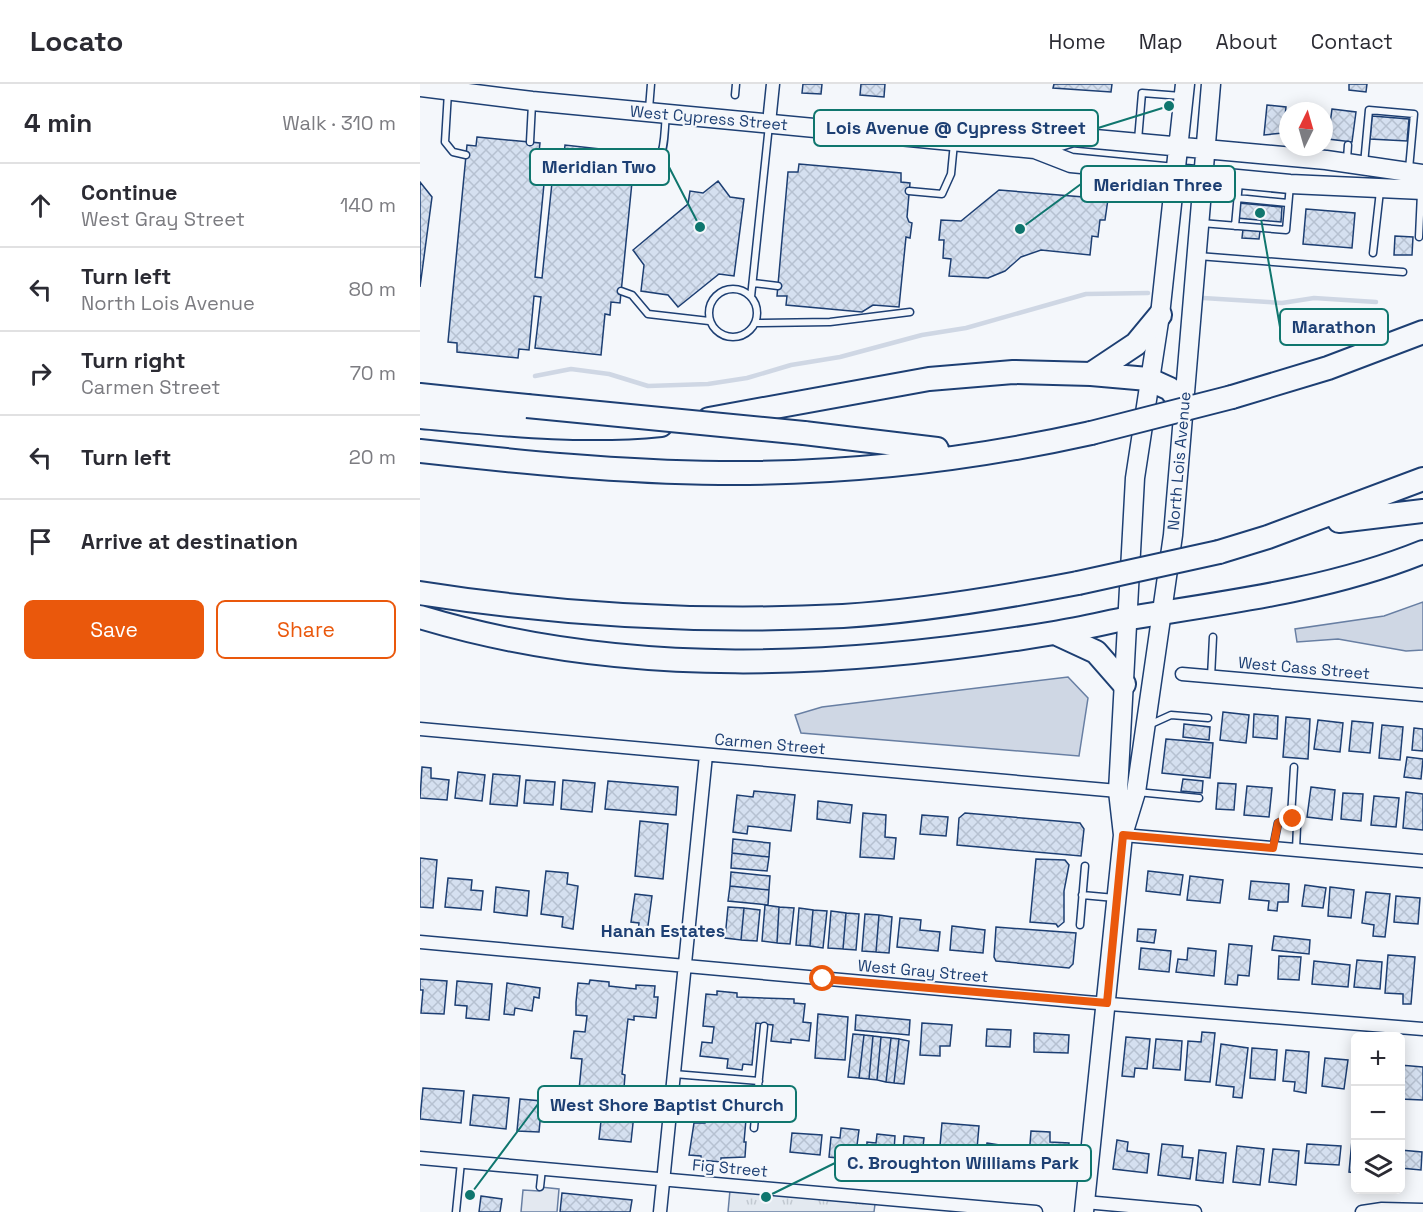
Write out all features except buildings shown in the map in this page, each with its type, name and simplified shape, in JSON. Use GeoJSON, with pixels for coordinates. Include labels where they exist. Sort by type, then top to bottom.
{"type":"FeatureCollection","features":[{"type":"Feature","properties":{"kind":"highway"},"geometry":{"type":"LineString","coordinates":[[1091,374],[1136,344],[1160,315]]}},
{"type":"Feature","properties":{"kind":"highway"},"geometry":{"type":"LineString","coordinates":[[420,452],[593,468],[722,473],[890,465],[1001,451],[1091,434],[1328,369],[1423,332]]}},
{"type":"Feature","properties":{"kind":"highway"},"geometry":{"type":"LineString","coordinates":[[420,417],[557,428],[643,427],[727,417],[890,385],[972,374],[1091,374],[1148,379],[1170,389],[1184,407]]}},
{"type":"Feature","properties":{"kind":"highway"},"geometry":{"type":"LineString","coordinates":[[420,395],[804,433],[927,449],[1001,451]]}},
{"type":"Feature","properties":{"kind":"highway"},"geometry":{"type":"LineString","coordinates":[[1268,537],[1423,479]]}},
{"type":"Feature","properties":{"kind":"highway"},"geometry":{"type":"LineString","coordinates":[[420,593],[600,614],[753,619],[845,615],[934,607],[1078,584],[1218,552],[1330,522],[1423,511]]}},
{"type":"Feature","properties":{"kind":"highway"},"geometry":{"type":"LineString","coordinates":[[420,616],[553,649],[700,662],[776,661],[886,654],[1053,633],[1163,613],[1218,606],[1354,576],[1423,552]]}},
{"type":"Feature","properties":{"kind":"highway"},"geometry":{"type":"LineString","coordinates":[[1053,633],[1096,652],[1112,667],[1124,684]]}},
{"type":"Feature","properties":{"kind":"street"},"geometry":{"type":"LineString","coordinates":[[769,123],[773,84]]}},
{"type":"Feature","properties":{"kind":"street","name":"North Lois Avenue"},"geometry":{"type":"LineString","coordinates":[[1127,792],[1146,726],[1163,613],[1184,407],[1194,256],[1211,84]]}},
{"type":"Feature","properties":{"kind":"street","name":"West Cypress Street"},"geometry":{"type":"LineString","coordinates":[[420,87],[532,101],[1035,149],[1071,163],[1290,184],[1381,187],[1419,182]]}},
{"type":"Feature","properties":{"kind":"street","name":"North Lois Avenue"},"geometry":{"type":"LineString","coordinates":[[1084,1207],[1107,1003],[1127,792],[1124,684],[1132,507],[1148,379],[1160,315],[1185,90]]}},
{"type":"Feature","properties":{"kind":"street","name":"West Cypress Street"},"geometry":{"type":"LineString","coordinates":[[1035,149],[1073,137],[1204,149],[1353,158],[1419,182]]}},
{"type":"Feature","properties":{"kind":"street","name":"West Cass Street"},"geometry":{"type":"LineString","coordinates":[[1182,674],[1423,695]]}},
{"type":"Feature","properties":{"kind":"street","name":"Carmen Street"},"geometry":{"type":"LineString","coordinates":[[420,729],[1127,792]]}},
{"type":"Feature","properties":{"kind":"street"},"geometry":{"type":"LineString","coordinates":[[660,1212],[706,755]]}},
{"type":"Feature","properties":{"kind":"street"},"geometry":{"type":"LineString","coordinates":[[1123,835],[1423,861]]}},
{"type":"Feature","properties":{"kind":"street","name":"West Gray Street"},"geometry":{"type":"LineString","coordinates":[[420,942],[1423,1029]]}},
{"type":"Feature","properties":{"kind":"street","name":"Fig Street"},"geometry":{"type":"LineString","coordinates":[[420,1158],[1036,1212]]}},
{"type":"Feature","properties":{"kind":"street"},"geometry":{"type":"LineString","coordinates":[[1084,1207],[1195,1212]]}},
{"type":"Feature","properties":{"kind":"street"},"geometry":{"type":"LineString","coordinates":[[1362,1212],[1382,1209],[1423,1210]]}},
{"type":"Feature","properties":{"kind":"lane"},"geometry":{"type":"LineString","coordinates":[[633,172],[646,172],[657,164],[662,156],[651,84]]}},
{"type":"Feature","properties":{"kind":"lane"},"geometry":{"type":"LineString","coordinates":[[735,95],[736,84]]}},
{"type":"Feature","properties":{"kind":"lane"},"geometry":{"type":"LineString","coordinates":[[1138,143],[1142,93],[1185,90]]}},
{"type":"Feature","properties":{"kind":"lane"},"geometry":{"type":"LineString","coordinates":[[448,91],[445,142],[453,152],[466,154]]}},
{"type":"Feature","properties":{"kind":"lane"},"geometry":{"type":"LineString","coordinates":[[530,142],[532,101]]}},
{"type":"Feature","properties":{"kind":"lane"},"geometry":{"type":"LineString","coordinates":[[1353,158],[1369,110],[1414,114],[1419,182],[1419,237]]}},
{"type":"Feature","properties":{"kind":"lane"},"geometry":{"type":"LineString","coordinates":[[751,297],[740,290],[723,290],[711,302],[708,310],[710,321],[717,332],[732,338],[747,333],[755,323],[757,314],[751,297],[769,123]]}},
{"type":"Feature","properties":{"kind":"lane"},"geometry":{"type":"LineString","coordinates":[[909,191],[942,194],[951,174],[954,142]]}},
{"type":"Feature","properties":{"kind":"lane"},"geometry":{"type":"LineString","coordinates":[[1235,226],[1239,179]]}},
{"type":"Feature","properties":{"kind":"lane"},"geometry":{"type":"LineString","coordinates":[[1197,222],[1286,230],[1290,184]]}},
{"type":"Feature","properties":{"kind":"lane"},"geometry":{"type":"LineString","coordinates":[[1373,253],[1381,187]]}},
{"type":"Feature","properties":{"kind":"lane"},"geometry":{"type":"LineString","coordinates":[[1238,198],[1288,203]]}},
{"type":"Feature","properties":{"kind":"lane"},"geometry":{"type":"LineString","coordinates":[[1194,256],[1403,272]]}},
{"type":"Feature","properties":{"kind":"lane"},"geometry":{"type":"LineString","coordinates":[[753,283],[778,286]]}},
{"type":"Feature","properties":{"kind":"lane"},"geometry":{"type":"LineString","coordinates":[[621,291],[632,295],[648,314],[710,321]]}},
{"type":"Feature","properties":{"kind":"lane"},"geometry":{"type":"LineString","coordinates":[[755,323],[830,322],[910,312]]}},
{"type":"Feature","properties":{"kind":"lane"},"geometry":{"type":"LineString","coordinates":[[1211,677],[1213,637]]}},
{"type":"Feature","properties":{"kind":"lane"},"geometry":{"type":"LineString","coordinates":[[1146,726],[1171,716],[1208,718]]}},
{"type":"Feature","properties":{"kind":"lane"},"geometry":{"type":"LineString","coordinates":[[1294,766],[1291,817],[1297,826],[1296,850]]}},
{"type":"Feature","properties":{"kind":"lane"},"geometry":{"type":"LineString","coordinates":[[1127,792],[1199,798]]}},
{"type":"Feature","properties":{"kind":"lane"},"geometry":{"type":"LineString","coordinates":[[1273,848],[1278,823],[1291,817]]}},
{"type":"Feature","properties":{"kind":"lane"},"geometry":{"type":"LineString","coordinates":[[1080,925],[1085,866]]}},
{"type":"Feature","properties":{"kind":"lane"},"geometry":{"type":"LineString","coordinates":[[1082,895],[1117,899]]}},
{"type":"Feature","properties":{"kind":"lane"},"geometry":{"type":"LineString","coordinates":[[754,1128],[764,1026]]}},
{"type":"Feature","properties":{"kind":"lane"},"geometry":{"type":"LineString","coordinates":[[674,1074],[759,1081]]}},
{"type":"Feature","properties":{"kind":"lane"},"geometry":{"type":"LineString","coordinates":[[456,1212],[461,1161]]}},
{"type":"Feature","properties":{"kind":"lane"},"geometry":{"type":"LineString","coordinates":[[540,1187],[542,1168]]}},
{"type":"Feature","properties":{"kind":"green space"},"geometry":{"type":"Polygon","coordinates":[[[730,1190],[875,1204],[874,1212],[728,1212],[730,1190]]]}},
{"type":"Feature","properties":{"kind":"shaded area"},"geometry":{"type":"Polygon","coordinates":[[[1423,602],[1423,650],[1406,651],[1338,639],[1297,642],[1295,629],[1384,616],[1423,602]]]}},
{"type":"Feature","properties":{"kind":"shaded area"},"geometry":{"type":"Polygon","coordinates":[[[1068,677],[1088,698],[1079,756],[801,733],[795,715],[822,707],[1068,677]]]}},
{"type":"Feature","properties":{"kind":"shaded area"},"geometry":{"type":"Polygon","coordinates":[[[540,1187],[559,1189],[557,1212],[521,1212],[523,1190],[539,1191],[540,1187]]]}},
{"type":"Feature","properties":{"kind":"waterway"},"geometry":{"type":"LineString","coordinates":[[535,376],[571,369],[609,374],[648,386],[708,384],[747,378],[791,365],[840,357],[922,335],[966,328],[1086,294],[1148,293]]}},
{"type":"Feature","properties":{"kind":"waterway"},"geometry":{"type":"LineString","coordinates":[[1203,298],[1282,303],[1314,298],[1376,302]]}},
{"type":"Feature","properties":{"kind":"place","name":"Lois Avenue @ Cypress Street"},"geometry":{"type":"Point","coordinates":[1169,106]}},
{"type":"Feature","properties":{"kind":"place","name":"Marathon"},"geometry":{"type":"Point","coordinates":[1260,213]}},
{"type":"Feature","properties":{"kind":"place","name":"Meridian Two"},"geometry":{"type":"Point","coordinates":[700,227]}},
{"type":"Feature","properties":{"kind":"place","name":"Meridian Three"},"geometry":{"type":"Point","coordinates":[1020,229]}},
{"type":"Feature","properties":{"kind":"place","name":"West Shore Baptist Church"},"geometry":{"type":"Point","coordinates":[470,1195]}},
{"type":"Feature","properties":{"kind":"place","name":"C. Broughton Williams Park"},"geometry":{"type":"Point","coordinates":[766,1197]}},
{"type":"Feature","properties":{"kind":"district","name":"Hanan Estates"},"geometry":{"type":"Point","coordinates":[663,930]}},
{"type":"Feature","properties":{"kind":"route"},"geometry":{"type":"LineString","coordinates":[[823,979],[1107,1003],[1123,835],[1273,848],[1278,823],[1289,816],[1293,819]]}}]}
